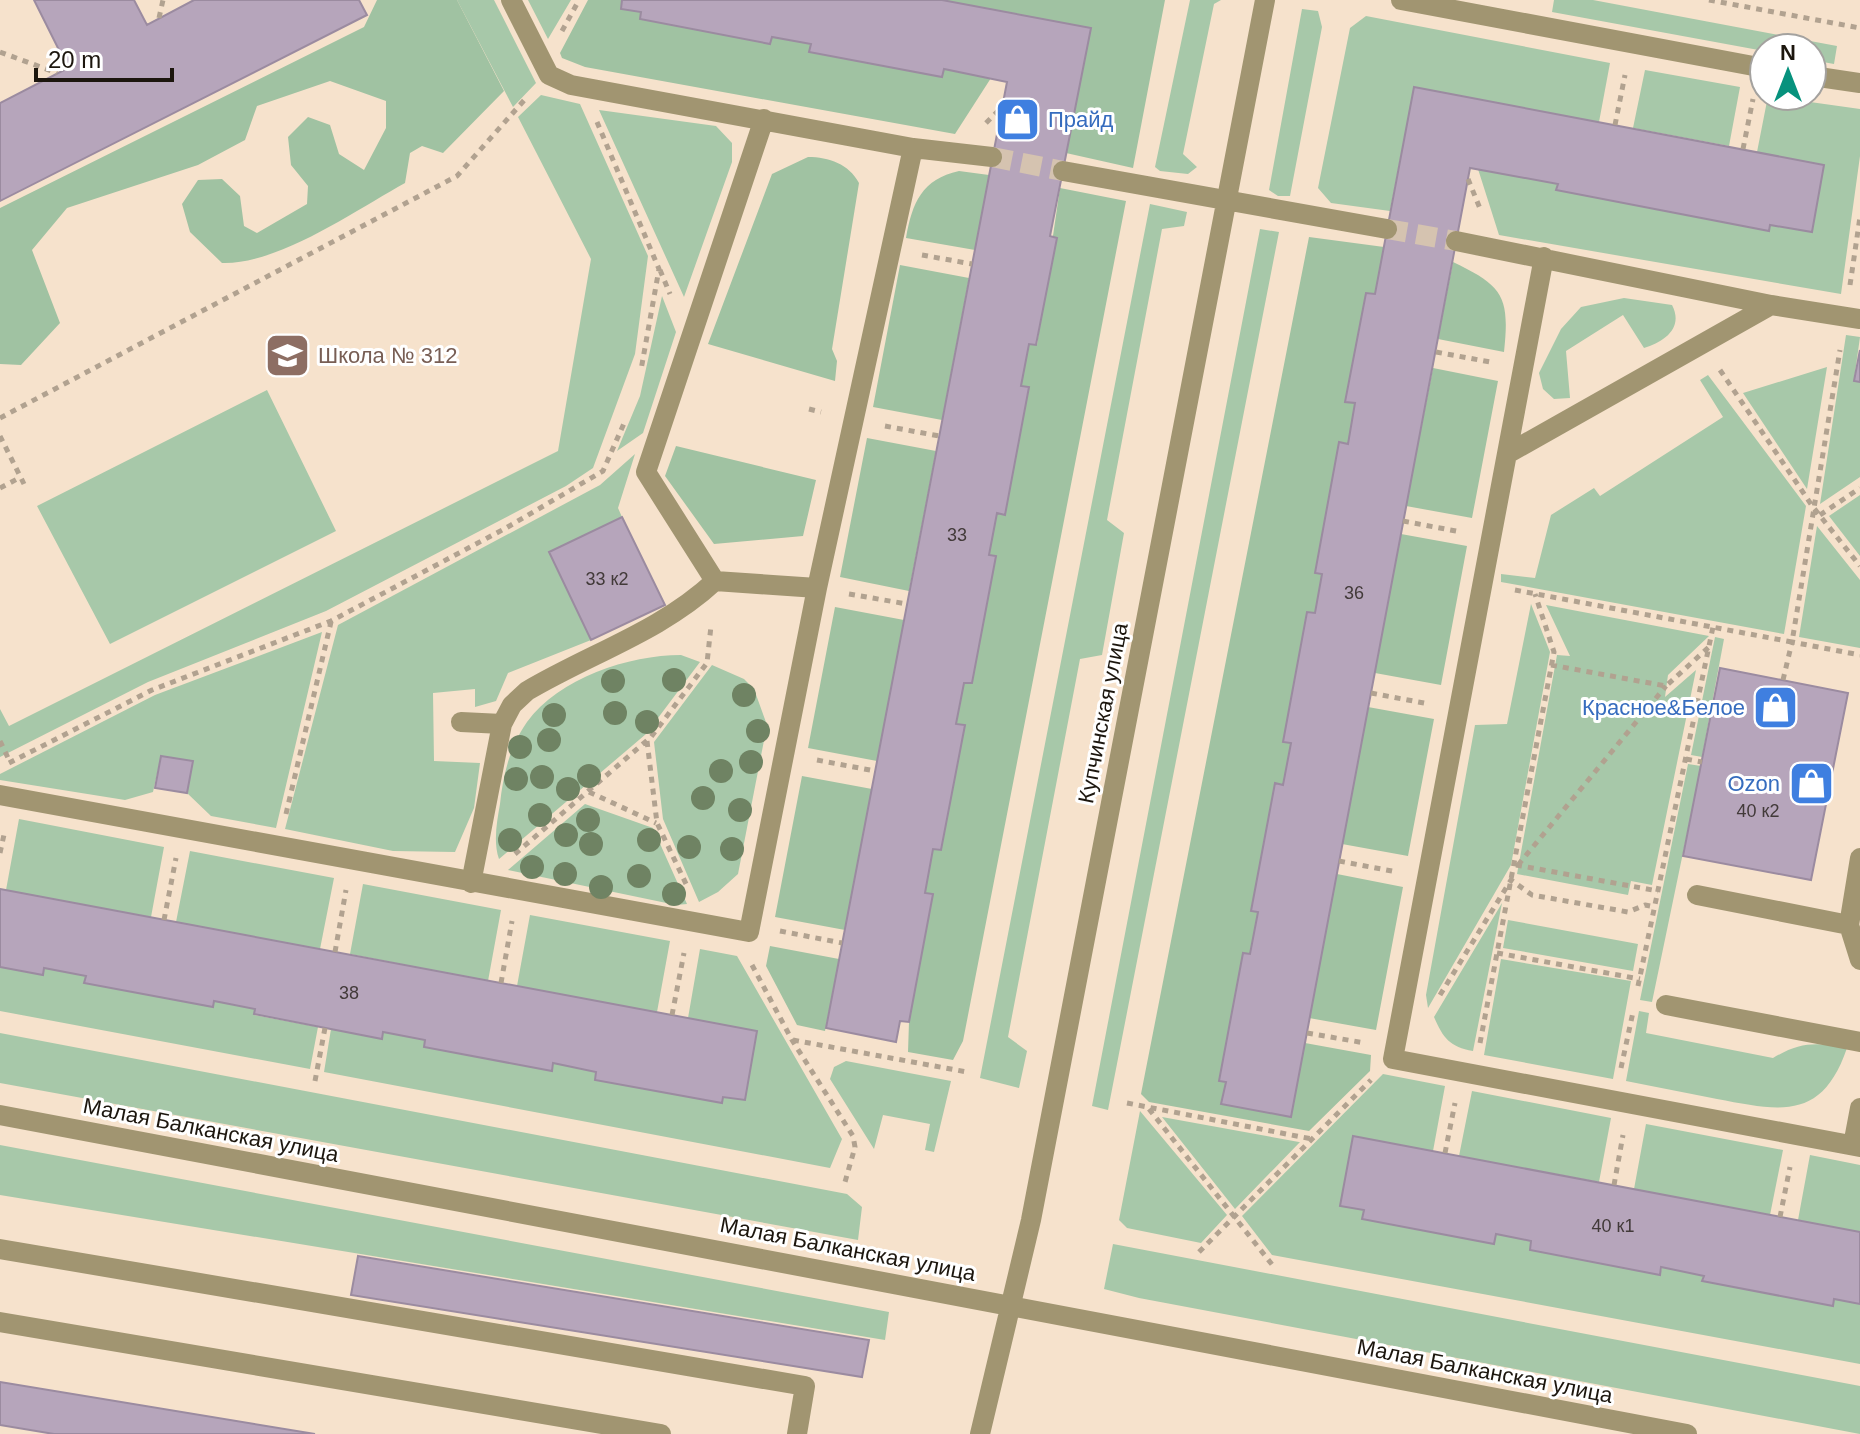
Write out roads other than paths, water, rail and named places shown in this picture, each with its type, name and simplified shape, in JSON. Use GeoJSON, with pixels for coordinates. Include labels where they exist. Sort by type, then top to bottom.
{"type":"FeatureCollection","features":[{"type":"Feature","properties":{"kind":"street"},"geometry":{"type":"LineString","coordinates":[[511,0],[549,75],[571,85],[913,148],[992,157]]}},
{"type":"Feature","properties":{"kind":"street","name":"Купчинская улица"},"geometry":{"type":"LineString","coordinates":[[980,1434],[1014,1305],[1265,0]]}},
{"type":"Feature","properties":{"kind":"street"},"geometry":{"type":"LineString","coordinates":[[1401,0],[1459,6],[1748,65]]}},
{"type":"Feature","properties":{"kind":"street"},"geometry":{"type":"LineString","coordinates":[[1828,78],[1860,83]]}},
{"type":"Feature","properties":{"kind":"street"},"geometry":{"type":"LineString","coordinates":[[715,581],[646,472],[764,119]]}},
{"type":"Feature","properties":{"kind":"street"},"geometry":{"type":"LineString","coordinates":[[0,795],[705,925],[749,929],[817,588],[913,148]]}},
{"type":"Feature","properties":{"kind":"street"},"geometry":{"type":"LineString","coordinates":[[1063,171],[1387,229]]}},
{"type":"Feature","properties":{"kind":"street"},"geometry":{"type":"LineString","coordinates":[[1456,241],[1771,305],[1853,318]]}},
{"type":"Feature","properties":{"kind":"street"},"geometry":{"type":"LineString","coordinates":[[1544,257],[1393,1059],[1856,1146],[1860,1108]]}},
{"type":"Feature","properties":{"kind":"street"},"geometry":{"type":"LineString","coordinates":[[1507,454],[1771,305]]}},
{"type":"Feature","properties":{"kind":"street"},"geometry":{"type":"LineString","coordinates":[[471,883],[502,724],[512,705],[527,691],[663,622],[689,605],[715,581],[817,588]]}},
{"type":"Feature","properties":{"kind":"street"},"geometry":{"type":"LineString","coordinates":[[461,722],[502,724]]}},
{"type":"Feature","properties":{"kind":"street"},"geometry":{"type":"LineString","coordinates":[[1860,858],[1849,925],[1860,960]]}},
{"type":"Feature","properties":{"kind":"street"},"geometry":{"type":"LineString","coordinates":[[1697,895],[1849,925]]}},
{"type":"Feature","properties":{"kind":"street"},"geometry":{"type":"LineString","coordinates":[[1666,1005],[1860,1042]]}},
{"type":"Feature","properties":{"kind":"street","name":"Малая Балканская улица"},"geometry":{"type":"LineString","coordinates":[[0,1115],[1687,1434]]}},
{"type":"Feature","properties":{"kind":"street"},"geometry":{"type":"LineString","coordinates":[[0,1249],[805,1386],[797,1434]]}},
{"type":"Feature","properties":{"kind":"street"},"geometry":{"type":"LineString","coordinates":[[0,1322],[661,1434]]}},
{"type":"Feature","properties":{"kind":"tunnel"},"geometry":{"type":"LineString","coordinates":[[992,157],[1063,171]]}},
{"type":"Feature","properties":{"kind":"tunnel"},"geometry":{"type":"LineString","coordinates":[[1387,229],[1456,241]]}},
{"type":"Feature","properties":{"kind":"place","name":"Прайд"},"geometry":{"type":"Point","coordinates":[1017,119]}},
{"type":"Feature","properties":{"kind":"place","name":"Школа № 312"},"geometry":{"type":"Point","coordinates":[287,355]}},
{"type":"Feature","properties":{"kind":"place","name":"Красное&Белое"},"geometry":{"type":"Point","coordinates":[1776,707]}},
{"type":"Feature","properties":{"kind":"place","name":"Ozon"},"geometry":{"type":"Point","coordinates":[1811,783]}}]}
